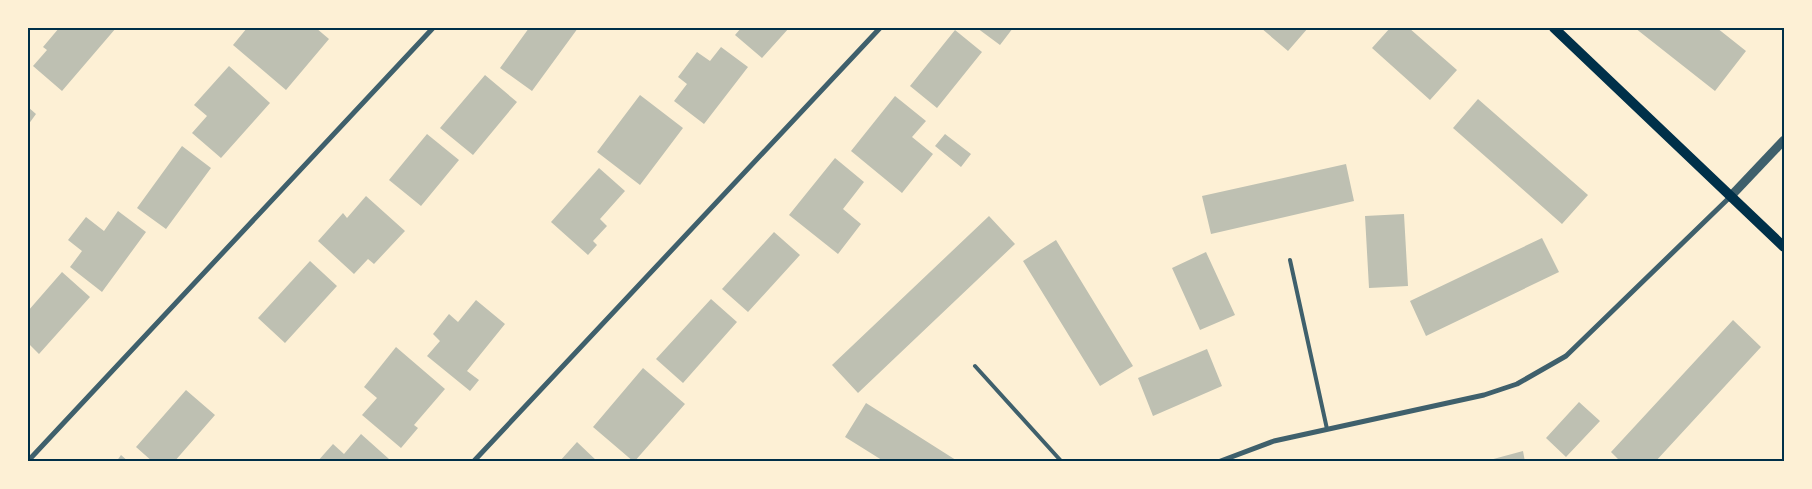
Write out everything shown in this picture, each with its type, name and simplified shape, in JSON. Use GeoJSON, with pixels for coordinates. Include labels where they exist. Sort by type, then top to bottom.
{"type":"FeatureCollection","features":[{"type":"Feature","properties":{"kind":"main road"},"geometry":{"type":"LineString","coordinates":[[1554,28],[1784,248]]}},
{"type":"Feature","properties":{"kind":"street"},"geometry":{"type":"LineString","coordinates":[[28,461],[433,28]]}},
{"type":"Feature","properties":{"kind":"street"},"geometry":{"type":"LineString","coordinates":[[473,462],[880,28]]}},
{"type":"Feature","properties":{"kind":"street"},"geometry":{"type":"LineString","coordinates":[[1218,462],[1274,441],[1484,394],[1517,384],[1541,372],[1566,356],[1596,329],[1730,197],[1784,140]]}},
{"type":"Feature","properties":{"kind":"lane"},"geometry":{"type":"LineString","coordinates":[[1290,260],[1327,429]]}},
{"type":"Feature","properties":{"kind":"lane"},"geometry":{"type":"LineString","coordinates":[[975,366],[1062,462]]}},
{"type":"Feature","properties":{"kind":"building"},"geometry":{"type":"Polygon","coordinates":[[[59,28],[116,28],[62,91],[33,66],[47,50],[43,47],[59,28]]]}},
{"type":"Feature","properties":{"kind":"building"},"geometry":{"type":"Polygon","coordinates":[[[247,28],[316,28],[329,39],[286,90],[233,45],[247,28]]]}},
{"type":"Feature","properties":{"kind":"building"},"geometry":{"type":"Polygon","coordinates":[[[529,28],[578,28],[532,91],[500,68],[529,28]]]}},
{"type":"Feature","properties":{"kind":"building"},"geometry":{"type":"Polygon","coordinates":[[[741,28],[789,28],[762,58],[735,35],[741,28]]]}},
{"type":"Feature","properties":{"kind":"building"},"geometry":{"type":"Polygon","coordinates":[[[977,28],[1013,28],[1000,45],[977,28]]]}},
{"type":"Feature","properties":{"kind":"building"},"geometry":{"type":"Polygon","coordinates":[[[1261,28],[1308,28],[1288,51],[1261,28]]]}},
{"type":"Feature","properties":{"kind":"building"},"geometry":{"type":"Polygon","coordinates":[[[1390,28],[1409,28],[1457,70],[1430,100],[1372,48],[1390,28]]]}},
{"type":"Feature","properties":{"kind":"building"},"geometry":{"type":"Polygon","coordinates":[[[1635,28],[1717,28],[1746,51],[1715,91],[1635,28]]]}},
{"type":"Feature","properties":{"kind":"building"},"geometry":{"type":"Polygon","coordinates":[[[955,30],[982,52],[937,108],[910,86],[955,30]]]}},
{"type":"Feature","properties":{"kind":"building"},"geometry":{"type":"Polygon","coordinates":[[[721,47],[748,67],[704,124],[674,101],[687,84],[678,77],[697,52],[710,61],[721,47]]]}},
{"type":"Feature","properties":{"kind":"building"},"geometry":{"type":"Polygon","coordinates":[[[229,66],[270,103],[221,158],[192,133],[207,116],[194,105],[229,66]]]}},
{"type":"Feature","properties":{"kind":"building"},"geometry":{"type":"Polygon","coordinates":[[[485,75],[517,102],[473,155],[440,128],[485,75]]]}},
{"type":"Feature","properties":{"kind":"building"},"geometry":{"type":"Polygon","coordinates":[[[640,95],[683,128],[640,185],[597,152],[640,95]]]}},
{"type":"Feature","properties":{"kind":"building"},"geometry":{"type":"Polygon","coordinates":[[[895,96],[926,121],[912,137],[933,154],[902,193],[851,151],[895,96]]]}},
{"type":"Feature","properties":{"kind":"building"},"geometry":{"type":"Polygon","coordinates":[[[1478,99],[1588,195],[1562,224],[1453,128],[1478,99]]]}},
{"type":"Feature","properties":{"kind":"building"},"geometry":{"type":"Polygon","coordinates":[[[28,107],[36,114],[28,125],[28,107]]]}},
{"type":"Feature","properties":{"kind":"building"},"geometry":{"type":"Polygon","coordinates":[[[427,134],[459,160],[421,206],[389,180],[427,134]]]}},
{"type":"Feature","properties":{"kind":"building"},"geometry":{"type":"Polygon","coordinates":[[[945,134],[971,154],[961,167],[935,146],[945,134]]]}},
{"type":"Feature","properties":{"kind":"building"},"geometry":{"type":"Polygon","coordinates":[[[182,146],[211,168],[166,229],[137,208],[182,146]]]}},
{"type":"Feature","properties":{"kind":"building"},"geometry":{"type":"Polygon","coordinates":[[[835,158],[864,182],[843,209],[861,224],[838,254],[789,215],[835,158]]]}},
{"type":"Feature","properties":{"kind":"building"},"geometry":{"type":"Polygon","coordinates":[[[1346,164],[1354,201],[1211,234],[1202,196],[1346,164]]]}},
{"type":"Feature","properties":{"kind":"building"},"geometry":{"type":"Polygon","coordinates":[[[599,168],[625,191],[600,219],[607,226],[593,241],[597,245],[588,255],[551,222],[599,168]]]}},
{"type":"Feature","properties":{"kind":"building"},"geometry":{"type":"Polygon","coordinates":[[[366,196],[405,231],[374,264],[368,259],[354,274],[318,241],[343,213],[347,218],[366,196]]]}},
{"type":"Feature","properties":{"kind":"building"},"geometry":{"type":"Polygon","coordinates":[[[118,211],[146,232],[102,292],[70,267],[82,251],[68,240],[86,217],[104,231],[118,211]]]}},
{"type":"Feature","properties":{"kind":"building"},"geometry":{"type":"Polygon","coordinates":[[[1404,214],[1408,286],[1369,288],[1365,216],[1404,214]]]}},
{"type":"Feature","properties":{"kind":"building"},"geometry":{"type":"Polygon","coordinates":[[[989,216],[1015,244],[858,393],[832,365],[989,216]]]}},
{"type":"Feature","properties":{"kind":"building"},"geometry":{"type":"Polygon","coordinates":[[[774,232],[800,255],[748,312],[722,289],[774,232]]]}},
{"type":"Feature","properties":{"kind":"building"},"geometry":{"type":"Polygon","coordinates":[[[1542,238],[1559,272],[1426,336],[1410,301],[1542,238]]]}},
{"type":"Feature","properties":{"kind":"building"},"geometry":{"type":"Polygon","coordinates":[[[1056,240],[1133,366],[1100,386],[1023,261],[1056,240]]]}},
{"type":"Feature","properties":{"kind":"building"},"geometry":{"type":"Polygon","coordinates":[[[1206,252],[1235,315],[1200,330],[1172,268],[1206,252]]]}},
{"type":"Feature","properties":{"kind":"building"},"geometry":{"type":"Polygon","coordinates":[[[310,261],[337,286],[285,343],[258,318],[310,261]]]}},
{"type":"Feature","properties":{"kind":"building"},"geometry":{"type":"Polygon","coordinates":[[[62,272],[90,297],[39,354],[28,343],[28,311],[62,272]]]}},
{"type":"Feature","properties":{"kind":"building"},"geometry":{"type":"Polygon","coordinates":[[[711,299],[737,322],[683,383],[656,359],[711,299]]]}},
{"type":"Feature","properties":{"kind":"building"},"geometry":{"type":"Polygon","coordinates":[[[476,300],[505,324],[467,371],[479,380],[470,391],[427,356],[440,341],[433,334],[449,314],[458,322],[476,300]]]}},
{"type":"Feature","properties":{"kind":"building"},"geometry":{"type":"Polygon","coordinates":[[[1733,320],[1761,347],[1655,462],[1621,462],[1611,452],[1733,320]]]}},
{"type":"Feature","properties":{"kind":"building"},"geometry":{"type":"Polygon","coordinates":[[[396,347],[445,389],[414,425],[418,428],[401,448],[362,415],[377,398],[364,387],[396,347]]]}},
{"type":"Feature","properties":{"kind":"building"},"geometry":{"type":"Polygon","coordinates":[[[1207,349],[1222,386],[1153,416],[1138,378],[1207,349]]]}},
{"type":"Feature","properties":{"kind":"building"},"geometry":{"type":"Polygon","coordinates":[[[643,368],[685,404],[634,462],[593,427],[643,368]]]}},
{"type":"Feature","properties":{"kind":"building"},"geometry":{"type":"Polygon","coordinates":[[[186,390],[215,415],[174,462],[153,462],[136,447],[186,390]]]}},
{"type":"Feature","properties":{"kind":"building"},"geometry":{"type":"Polygon","coordinates":[[[1579,402],[1600,421],[1566,457],[1546,438],[1579,402]]]}},
{"type":"Feature","properties":{"kind":"building"},"geometry":{"type":"Polygon","coordinates":[[[866,403],[959,462],[885,462],[845,437],[866,403]]]}},
{"type":"Feature","properties":{"kind":"building"},"geometry":{"type":"Polygon","coordinates":[[[361,434],[389,459],[387,462],[317,462],[333,444],[344,454],[361,434]]]}},
{"type":"Feature","properties":{"kind":"building"},"geometry":{"type":"Polygon","coordinates":[[[577,442],[598,462],[559,462],[577,442]]]}},
{"type":"Feature","properties":{"kind":"building"},"geometry":{"type":"Polygon","coordinates":[[[1523,451],[1525,462],[1486,462],[1486,461],[1523,451]]]}},
{"type":"Feature","properties":{"kind":"building"},"geometry":{"type":"Polygon","coordinates":[[[121,455],[129,462],[116,462],[121,455]]]}}]}
